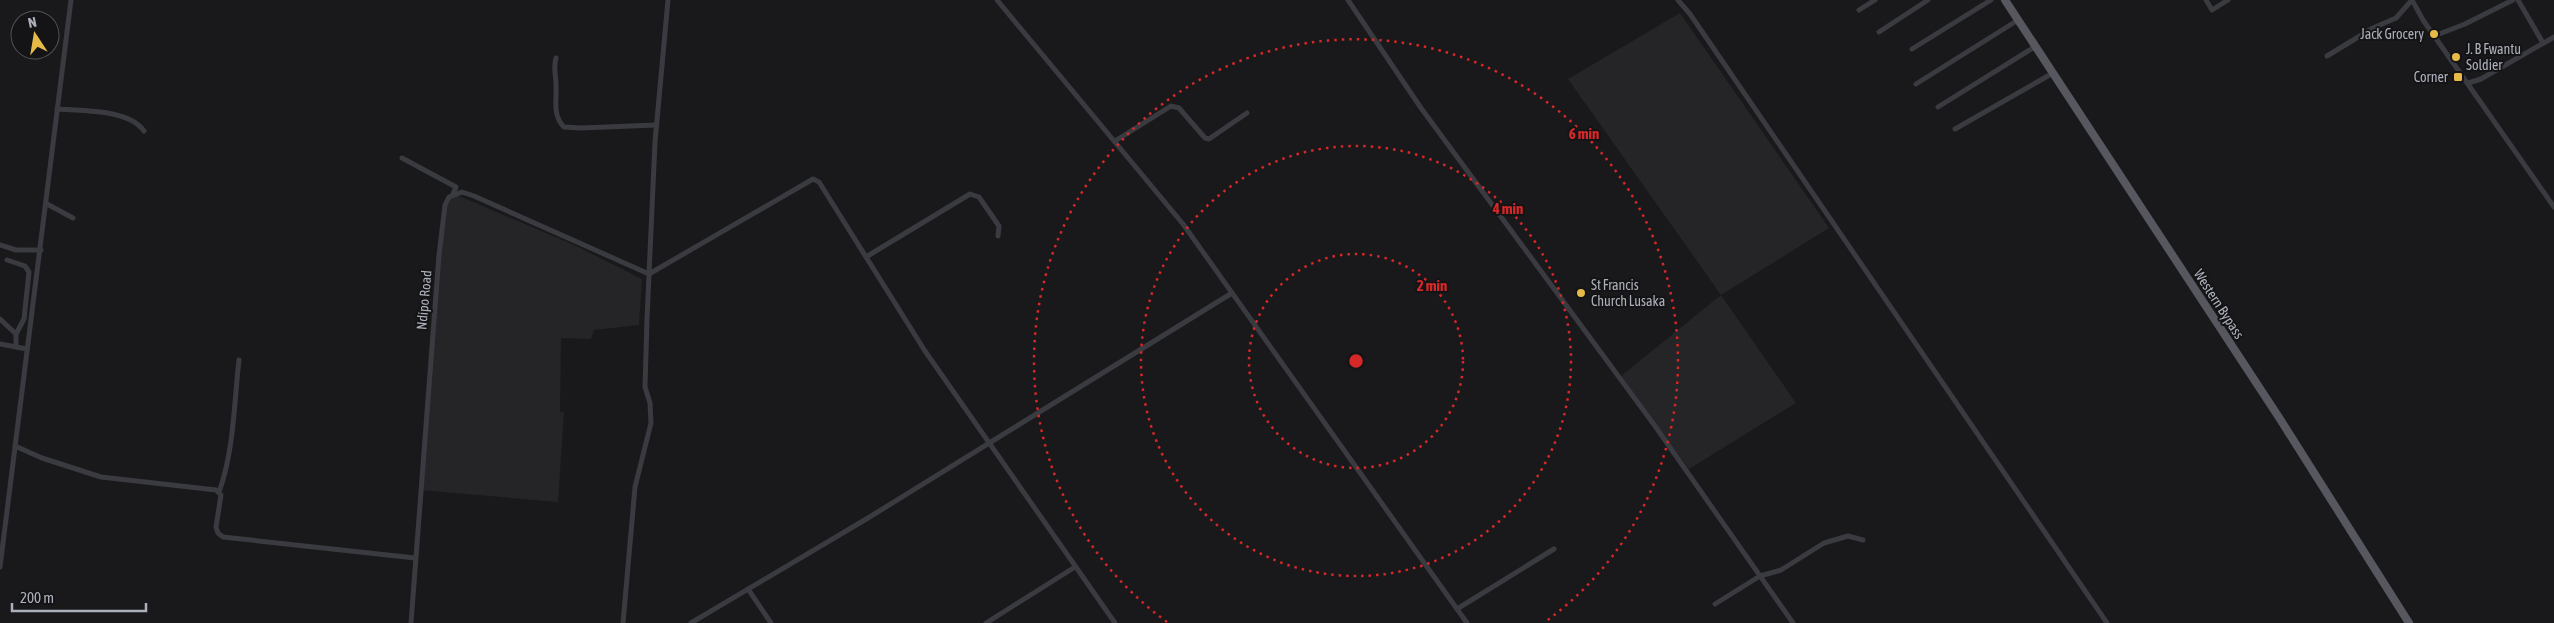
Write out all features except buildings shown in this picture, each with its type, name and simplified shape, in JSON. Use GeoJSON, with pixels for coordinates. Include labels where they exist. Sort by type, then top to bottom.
{"type":"FeatureCollection","features":[{"type":"Feature","properties":{"kind":"main road","name":"Western Bypass"},"geometry":{"type":"LineString","coordinates":[[2005,0],[2286,428],[2409,623]]}},
{"type":"Feature","properties":{"kind":"street"},"geometry":{"type":"LineString","coordinates":[[0,567],[47,204],[71,0]]}},
{"type":"Feature","properties":{"kind":"street"},"geometry":{"type":"LineString","coordinates":[[623,623],[637,473],[651,418],[645,382],[649,274],[656,125],[668,0]]}},
{"type":"Feature","properties":{"kind":"street"},"geometry":{"type":"LineString","coordinates":[[997,0],[1183,224],[1467,623]]}},
{"type":"Feature","properties":{"kind":"street"},"geometry":{"type":"LineString","coordinates":[[1348,0],[1421,108],[1655,426],[1793,623]]}},
{"type":"Feature","properties":{"kind":"street"},"geometry":{"type":"LineString","coordinates":[[1678,0],[1690,14],[1756,108],[2107,623]]}},
{"type":"Feature","properties":{"kind":"street"},"geometry":{"type":"LineString","coordinates":[[1859,10],[1875,0]]}},
{"type":"Feature","properties":{"kind":"street"},"geometry":{"type":"LineString","coordinates":[[1879,32],[1928,0]]}},
{"type":"Feature","properties":{"kind":"street"},"geometry":{"type":"LineString","coordinates":[[1912,48],[1991,0]]}},
{"type":"Feature","properties":{"kind":"street"},"geometry":{"type":"LineString","coordinates":[[2206,0],[2212,10],[2228,0]]}},
{"type":"Feature","properties":{"kind":"street"},"geometry":{"type":"LineString","coordinates":[[2327,56],[2374,28],[2396,18],[2412,0],[2434,36],[2554,207]]}},
{"type":"Feature","properties":{"kind":"street"},"geometry":{"type":"LineString","coordinates":[[2434,36],[2465,24],[2513,0]]}},
{"type":"Feature","properties":{"kind":"street"},"geometry":{"type":"LineString","coordinates":[[2518,0],[2543,43]]}},
{"type":"Feature","properties":{"kind":"street"},"geometry":{"type":"LineString","coordinates":[[1916,84],[2018,20]]}},
{"type":"Feature","properties":{"kind":"street"},"geometry":{"type":"LineString","coordinates":[[2468,83],[2481,79],[2554,36]]}},
{"type":"Feature","properties":{"kind":"street"},"geometry":{"type":"LineString","coordinates":[[1938,107],[2036,46]]}},
{"type":"Feature","properties":{"kind":"street"},"geometry":{"type":"LineString","coordinates":[[556,58],[554,69],[556,86],[555,105],[557,116],[564,126],[581,128],[656,125]]}},
{"type":"Feature","properties":{"kind":"street"},"geometry":{"type":"LineString","coordinates":[[1955,129],[2053,73]]}},
{"type":"Feature","properties":{"kind":"street"},"geometry":{"type":"LineString","coordinates":[[1115,141],[1171,106],[1179,108],[1204,138],[1209,139],[1247,113]]}},
{"type":"Feature","properties":{"kind":"street"},"geometry":{"type":"LineString","coordinates":[[57,109],[120,115],[138,124],[144,131]]}},
{"type":"Feature","properties":{"kind":"street"},"geometry":{"type":"LineString","coordinates":[[402,158],[456,187],[454,194],[462,192],[474,196],[649,274]]}},
{"type":"Feature","properties":{"kind":"street"},"geometry":{"type":"LineString","coordinates":[[649,274],[813,179],[819,182],[925,351],[1115,623]]}},
{"type":"Feature","properties":{"kind":"street","name":"Ndipo Road"},"geometry":{"type":"LineString","coordinates":[[410,623],[443,215],[446,201],[454,194]]}},
{"type":"Feature","properties":{"kind":"street"},"geometry":{"type":"LineString","coordinates":[[866,257],[970,194],[979,197],[999,226],[998,236]]}},
{"type":"Feature","properties":{"kind":"street"},"geometry":{"type":"LineString","coordinates":[[47,204],[73,218]]}},
{"type":"Feature","properties":{"kind":"street"},"geometry":{"type":"LineString","coordinates":[[0,245],[16,250],[41,250]]}},
{"type":"Feature","properties":{"kind":"street"},"geometry":{"type":"LineString","coordinates":[[7,260],[24,266],[29,272],[24,319],[16,334],[16,347]]}},
{"type":"Feature","properties":{"kind":"street"},"geometry":{"type":"LineString","coordinates":[[691,623],[990,443],[1232,293]]}},
{"type":"Feature","properties":{"kind":"street"},"geometry":{"type":"LineString","coordinates":[[0,319],[16,334]]}},
{"type":"Feature","properties":{"kind":"street"},"geometry":{"type":"LineString","coordinates":[[0,344],[27,350]]}},
{"type":"Feature","properties":{"kind":"street"},"geometry":{"type":"LineString","coordinates":[[239,360],[224,479],[219,492],[216,527],[218,533],[223,537],[414,558]]}},
{"type":"Feature","properties":{"kind":"street"},"geometry":{"type":"LineString","coordinates":[[15,446],[42,458],[101,477],[219,492]]}},
{"type":"Feature","properties":{"kind":"street"},"geometry":{"type":"LineString","coordinates":[[1715,604],[1760,576],[1781,570],[1817,546],[1832,540],[1852,536],[1863,540]]}},
{"type":"Feature","properties":{"kind":"street"},"geometry":{"type":"LineString","coordinates":[[1457,609],[1554,549]]}},
{"type":"Feature","properties":{"kind":"street"},"geometry":{"type":"LineString","coordinates":[[986,623],[1075,567]]}},
{"type":"Feature","properties":{"kind":"street"},"geometry":{"type":"LineString","coordinates":[[748,590],[771,623]]}},
{"type":"Feature","properties":{"kind":"shaded area"},"geometry":{"type":"Polygon","coordinates":[[[1680,13],[1829,228],[1721,295],[1568,79],[1680,13]]]}},
{"type":"Feature","properties":{"kind":"shaded area"},"geometry":{"type":"Polygon","coordinates":[[[457,195],[574,245],[642,279],[639,325],[594,330],[591,339],[561,338],[560,412],[564,412],[558,502],[420,490],[444,209],[447,201],[457,195]]]}},
{"type":"Feature","properties":{"kind":"shaded area"},"geometry":{"type":"Polygon","coordinates":[[[1721,295],[1796,403],[1689,469],[1621,376],[1721,295]]]}},
{"type":"Feature","properties":{"kind":"place","name":"Jack Grocery"},"geometry":{"type":"Point","coordinates":[2434,34]}},
{"type":"Feature","properties":{"kind":"place","name":"J. B Fwantu Soldier"},"geometry":{"type":"Point","coordinates":[2456,57]}},
{"type":"Feature","properties":{"kind":"place","name":"Corner"},"geometry":{"type":"Point","coordinates":[2458,77]}},
{"type":"Feature","properties":{"kind":"place","name":"St Francis Church Lusaka"},"geometry":{"type":"Point","coordinates":[1581,293]}}]}
